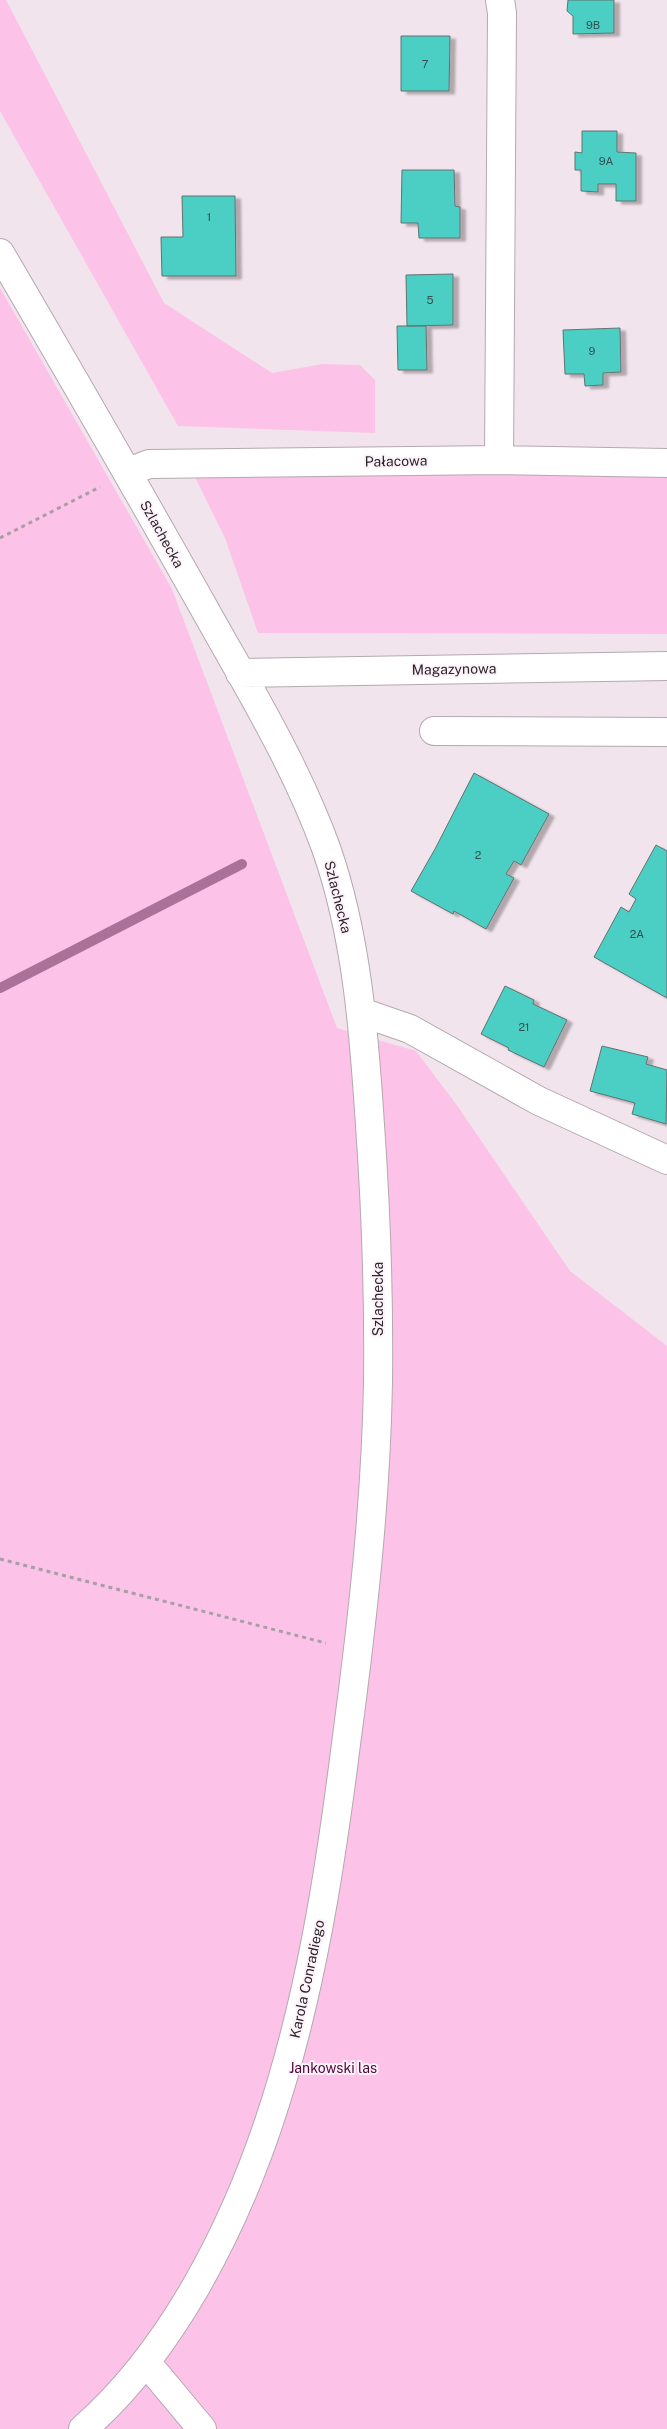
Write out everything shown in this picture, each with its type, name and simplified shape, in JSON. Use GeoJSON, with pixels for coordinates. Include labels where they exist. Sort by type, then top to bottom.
{"type":"FeatureCollection","features":[{"type":"Feature","properties":{"kind":"street"},"geometry":{"type":"LineString","coordinates":[[499,460],[502,13],[500,0]]}},
{"type":"Feature","properties":{"kind":"street","name":"Szlachecka"},"geometry":{"type":"LineString","coordinates":[[0,253],[128,472],[291,763],[326,850],[345,916],[361,1012],[377,1219],[378,1386],[371,1524],[362,1622]]}},
{"type":"Feature","properties":{"kind":"street","name":"Pałacowa"},"geometry":{"type":"LineString","coordinates":[[128,472],[149,464],[499,460],[667,463]]}},
{"type":"Feature","properties":{"kind":"street","name":"Magazynowa"},"geometry":{"type":"LineString","coordinates":[[240,673],[667,666]]}},
{"type":"Feature","properties":{"kind":"street"},"geometry":{"type":"LineString","coordinates":[[434,731],[667,732]]}},
{"type":"Feature","properties":{"kind":"street"},"geometry":{"type":"LineString","coordinates":[[361,1012],[410,1029],[539,1101],[667,1160]]}},
{"type":"Feature","properties":{"kind":"street","name":"Karola Conradiego"},"geometry":{"type":"LineString","coordinates":[[82,2429],[146,2362],[180,2313],[211,2259],[267,2128],[292,2048],[309,1973],[335,1835],[362,1622]]}},
{"type":"Feature","properties":{"kind":"street"},"geometry":{"type":"LineString","coordinates":[[146,2362],[202,2429]]}},
{"type":"Feature","properties":{"kind":"path"},"geometry":{"type":"LineString","coordinates":[[0,538],[128,472]]}},
{"type":"Feature","properties":{"kind":"path"},"geometry":{"type":"LineString","coordinates":[[0,1559],[358,1651]]}},
{"type":"Feature","properties":{"kind":"green space"},"geometry":{"type":"Polygon","coordinates":[[[0,0],[6,0],[164,303],[272,373],[323,364],[360,365],[375,380],[375,433],[178,426],[0,111],[0,0]]]}},
{"type":"Feature","properties":{"kind":"green space","name":"Jankowski las"},"geometry":{"type":"Polygon","coordinates":[[[0,288],[172,589],[337,1028],[416,1051],[456,1104],[570,1271],[667,1346],[667,2429],[0,2429],[0,288]]]}},
{"type":"Feature","properties":{"kind":"green space"},"geometry":{"type":"Polygon","coordinates":[[[190,467],[667,476],[667,634],[258,633],[225,538],[190,467]]]}},
{"type":"Feature","properties":{"kind":"building"},"geometry":{"type":"Polygon","coordinates":[[[568,0],[614,0],[614,33],[573,34],[573,16],[567,11],[568,0]]]}},
{"type":"Feature","properties":{"kind":"building"},"geometry":{"type":"Polygon","coordinates":[[[401,36],[450,36],[449,91],[401,91],[401,36]]]}},
{"type":"Feature","properties":{"kind":"building"},"geometry":{"type":"Polygon","coordinates":[[[582,131],[617,131],[617,152],[636,153],[636,201],[616,201],[616,184],[598,184],[598,192],[581,191],[581,170],[575,170],[575,152],[582,153],[582,131]]]}},
{"type":"Feature","properties":{"kind":"building"},"geometry":{"type":"Polygon","coordinates":[[[402,170],[454,170],[455,206],[460,207],[460,238],[419,238],[418,223],[401,223],[402,170]]]}},
{"type":"Feature","properties":{"kind":"building"},"geometry":{"type":"Polygon","coordinates":[[[182,196],[235,196],[236,276],[162,276],[161,237],[183,237],[182,196]]]}},
{"type":"Feature","properties":{"kind":"building"},"geometry":{"type":"Polygon","coordinates":[[[453,274],[453,325],[407,326],[406,275],[453,274]]]}},
{"type":"Feature","properties":{"kind":"building"},"geometry":{"type":"Polygon","coordinates":[[[397,326],[426,326],[427,370],[398,370],[397,326]]]}},
{"type":"Feature","properties":{"kind":"building"},"geometry":{"type":"Polygon","coordinates":[[[620,328],[621,372],[603,373],[603,385],[585,386],[584,374],[565,374],[563,330],[620,328]]]}},
{"type":"Feature","properties":{"kind":"building"},"geometry":{"type":"Polygon","coordinates":[[[474,773],[549,814],[521,865],[514,861],[506,874],[514,878],[486,929],[454,911],[453,914],[411,891],[474,773]]]}},
{"type":"Feature","properties":{"kind":"building"},"geometry":{"type":"Polygon","coordinates":[[[656,845],[667,851],[667,998],[594,957],[621,907],[629,912],[636,899],[629,894],[656,845]]]}},
{"type":"Feature","properties":{"kind":"building"},"geometry":{"type":"Polygon","coordinates":[[[505,986],[534,1000],[533,1004],[567,1020],[544,1067],[508,1050],[509,1048],[481,1034],[505,986]]]}},
{"type":"Feature","properties":{"kind":"building"},"geometry":{"type":"Polygon","coordinates":[[[602,1046],[648,1057],[646,1064],[667,1070],[666,1124],[632,1114],[635,1103],[590,1091],[602,1046]]]}},
{"type":"Feature","properties":{"kind":"waterway"},"geometry":{"type":"LineString","coordinates":[[0,988],[242,864]]}}]}
